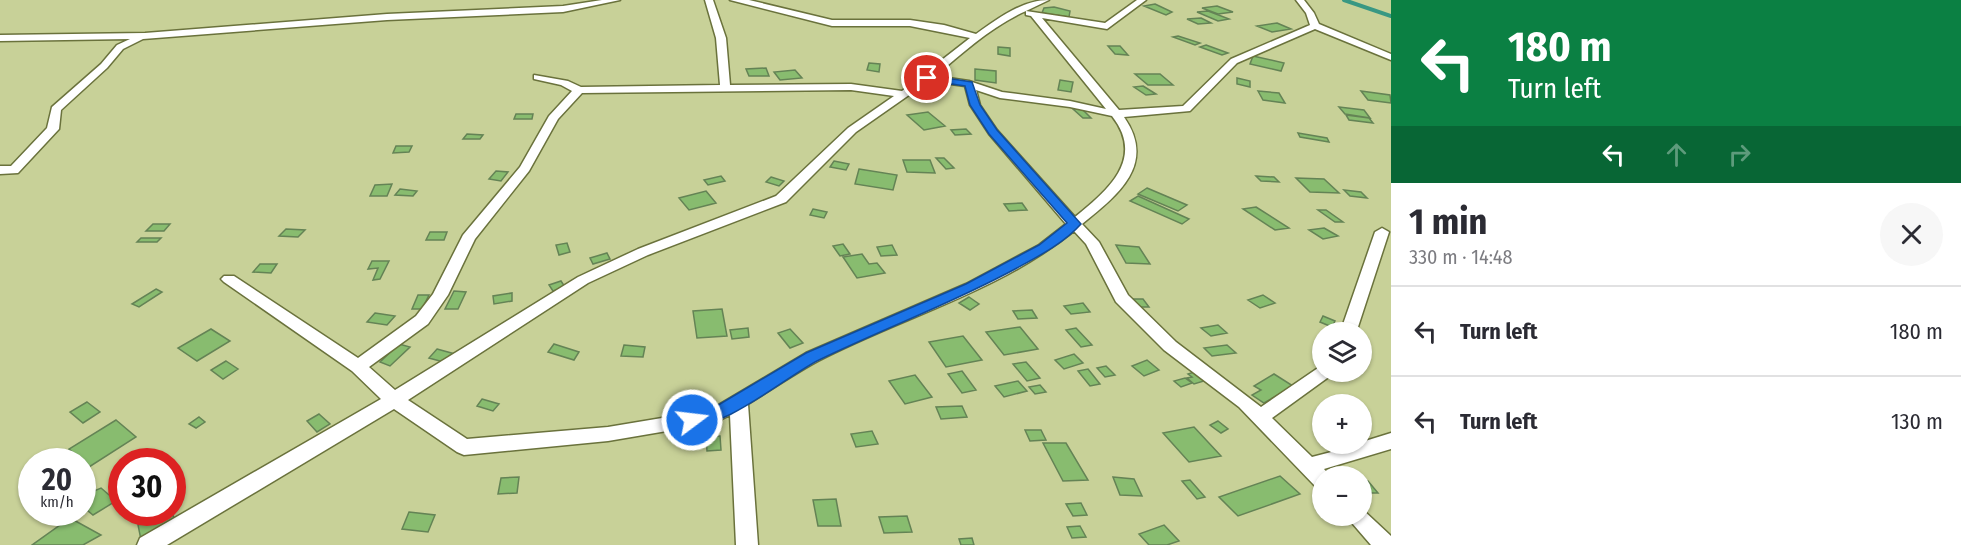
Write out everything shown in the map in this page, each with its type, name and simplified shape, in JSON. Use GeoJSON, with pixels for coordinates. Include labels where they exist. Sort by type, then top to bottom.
{"type":"FeatureCollection","features":[{"type":"Feature","properties":{"kind":"street"},"geometry":{"type":"LineString","coordinates":[[0,38],[145,36],[387,17],[563,9],[616,0]]}},
{"type":"Feature","properties":{"kind":"street"},"geometry":{"type":"LineString","coordinates":[[710,0],[721,38],[725,90]]}},
{"type":"Feature","properties":{"kind":"street"},"geometry":{"type":"LineString","coordinates":[[734,0],[752,2],[808,19],[833,23],[910,23],[941,26],[978,37]]}},
{"type":"Feature","properties":{"kind":"street"},"geometry":{"type":"LineString","coordinates":[[148,545],[394,400],[583,280],[643,252],[781,199],[852,130],[927,78],[978,37],[1027,13],[1045,0]]}},
{"type":"Feature","properties":{"kind":"street"},"geometry":{"type":"LineString","coordinates":[[1027,13],[1107,26],[1142,0]]}},
{"type":"Feature","properties":{"kind":"street"},"geometry":{"type":"LineString","coordinates":[[1300,0],[1310,13],[1315,26]]}},
{"type":"Feature","properties":{"kind":"street"},"geometry":{"type":"LineString","coordinates":[[229,279],[358,367],[394,400],[464,447],[620,432],[714,416],[812,357],[971,287],[1044,248],[1102,202],[1128,172],[1131,144],[1116,114],[1027,13]]}},
{"type":"Feature","properties":{"kind":"street"},"geometry":{"type":"LineString","coordinates":[[927,78],[969,84],[1000,95],[1070,104],[1116,114],[1186,109],[1234,61],[1315,26],[1391,57]]}},
{"type":"Feature","properties":{"kind":"street"},"geometry":{"type":"LineString","coordinates":[[0,170],[14,170],[53,129],[56,109],[104,66],[120,47],[145,36]]}},
{"type":"Feature","properties":{"kind":"street"},"geometry":{"type":"LineString","coordinates":[[0,48],[19,38]]}},
{"type":"Feature","properties":{"kind":"street"},"geometry":{"type":"LineString","coordinates":[[538,77],[564,83],[579,90],[851,87],[903,94]]}},
{"type":"Feature","properties":{"kind":"street"},"geometry":{"type":"LineString","coordinates":[[969,84],[975,105],[993,132],[1050,199],[1092,242],[1122,298],[1170,346],[1245,402],[1312,470]]}},
{"type":"Feature","properties":{"kind":"street"},"geometry":{"type":"LineString","coordinates":[[358,367],[422,320],[441,295],[468,238],[525,168],[553,118],[579,90]]}},
{"type":"Feature","properties":{"kind":"street"},"geometry":{"type":"LineString","coordinates":[[1351,322],[1382,232]]}},
{"type":"Feature","properties":{"kind":"street"},"geometry":{"type":"LineString","coordinates":[[1260,417],[1312,380]]}},
{"type":"Feature","properties":{"kind":"street"},"geometry":{"type":"LineString","coordinates":[[739,402],[747,545]]}},
{"type":"Feature","properties":{"kind":"street"},"geometry":{"type":"LineString","coordinates":[[1308,466],[1391,441]]}},
{"type":"Feature","properties":{"kind":"street"},"geometry":{"type":"LineString","coordinates":[[1367,526],[1385,545]]}},
{"type":"Feature","properties":{"kind":"building"},"geometry":{"type":"Polygon","coordinates":[[[1155,4],[1172,12],[1166,15],[1144,6],[1155,4]]]}},
{"type":"Feature","properties":{"kind":"building"},"geometry":{"type":"Polygon","coordinates":[[[1217,6],[1233,12],[1218,14],[1202,8],[1217,6]]]}},
{"type":"Feature","properties":{"kind":"building"},"geometry":{"type":"Polygon","coordinates":[[[1054,7],[1070,11],[1069,17],[1042,13],[1044,8],[1054,7]]]}},
{"type":"Feature","properties":{"kind":"building"},"geometry":{"type":"Polygon","coordinates":[[[1208,11],[1229,19],[1218,21],[1197,12],[1208,11]]]}},
{"type":"Feature","properties":{"kind":"building"},"geometry":{"type":"Polygon","coordinates":[[[1201,18],[1211,23],[1198,24],[1187,19],[1201,18]]]}},
{"type":"Feature","properties":{"kind":"building"},"geometry":{"type":"Polygon","coordinates":[[[1277,23],[1291,29],[1272,32],[1257,26],[1277,23]]]}},
{"type":"Feature","properties":{"kind":"building"},"geometry":{"type":"Polygon","coordinates":[[[1178,36],[1200,43],[1195,45],[1173,37],[1178,36]]]}},
{"type":"Feature","properties":{"kind":"building"},"geometry":{"type":"Polygon","coordinates":[[[1206,45],[1228,53],[1222,55],[1200,47],[1206,45]]]}},
{"type":"Feature","properties":{"kind":"building"},"geometry":{"type":"Polygon","coordinates":[[[1108,46],[1120,46],[1128,55],[1115,54],[1108,46]]]}},
{"type":"Feature","properties":{"kind":"building"},"geometry":{"type":"Polygon","coordinates":[[[998,47],[1010,48],[1010,56],[998,54],[998,47]]]}},
{"type":"Feature","properties":{"kind":"building"},"geometry":{"type":"Polygon","coordinates":[[[1253,56],[1284,63],[1281,71],[1250,64],[1253,56]]]}},
{"type":"Feature","properties":{"kind":"building"},"geometry":{"type":"Polygon","coordinates":[[[869,63],[880,64],[879,72],[867,70],[869,63]]]}},
{"type":"Feature","properties":{"kind":"building"},"geometry":{"type":"Polygon","coordinates":[[[766,68],[769,76],[749,76],[746,69],[766,68]]]}},
{"type":"Feature","properties":{"kind":"building"},"geometry":{"type":"Polygon","coordinates":[[[975,69],[996,71],[996,83],[975,80],[975,69]]]}},
{"type":"Feature","properties":{"kind":"building"},"geometry":{"type":"Polygon","coordinates":[[[795,70],[802,78],[780,80],[774,72],[795,70]]]}},
{"type":"Feature","properties":{"kind":"building"},"geometry":{"type":"Polygon","coordinates":[[[1135,74],[1160,74],[1173,85],[1148,85],[1135,74]]]}},
{"type":"Feature","properties":{"kind":"building"},"geometry":{"type":"Polygon","coordinates":[[[1237,78],[1250,81],[1250,87],[1237,84],[1237,78]]]}},
{"type":"Feature","properties":{"kind":"building"},"geometry":{"type":"Polygon","coordinates":[[[1060,80],[1073,82],[1071,92],[1058,90],[1060,80]]]}},
{"type":"Feature","properties":{"kind":"building"},"geometry":{"type":"Polygon","coordinates":[[[1143,86],[1156,94],[1146,95],[1134,87],[1143,86]]]}},
{"type":"Feature","properties":{"kind":"building"},"geometry":{"type":"Polygon","coordinates":[[[1258,91],[1279,93],[1285,103],[1263,100],[1258,91]]]}},
{"type":"Feature","properties":{"kind":"building"},"geometry":{"type":"Polygon","coordinates":[[[1361,91],[1390,95],[1391,103],[1368,100],[1361,91]]]}},
{"type":"Feature","properties":{"kind":"building"},"geometry":{"type":"Polygon","coordinates":[[[1339,107],[1364,110],[1370,118],[1345,114],[1339,107]]]}},
{"type":"Feature","properties":{"kind":"building"},"geometry":{"type":"Polygon","coordinates":[[[1081,108],[1091,118],[1083,118],[1073,109],[1081,108]]]}},
{"type":"Feature","properties":{"kind":"building"},"geometry":{"type":"Polygon","coordinates":[[[928,112],[945,126],[924,130],[907,115],[928,112]]]}},
{"type":"Feature","properties":{"kind":"building"},"geometry":{"type":"Polygon","coordinates":[[[516,114],[533,114],[532,119],[514,119],[516,114]]]}},
{"type":"Feature","properties":{"kind":"building"},"geometry":{"type":"Polygon","coordinates":[[[1346,115],[1369,118],[1373,123],[1349,120],[1346,115]]]}},
{"type":"Feature","properties":{"kind":"building"},"geometry":{"type":"Polygon","coordinates":[[[966,129],[971,134],[955,135],[951,130],[966,129]]]}},
{"type":"Feature","properties":{"kind":"building"},"geometry":{"type":"Polygon","coordinates":[[[1298,133],[1327,138],[1329,142],[1300,137],[1298,133]]]}},
{"type":"Feature","properties":{"kind":"building"},"geometry":{"type":"Polygon","coordinates":[[[467,134],[483,135],[480,139],[463,139],[467,134]]]}},
{"type":"Feature","properties":{"kind":"building"},"geometry":{"type":"Polygon","coordinates":[[[396,146],[412,146],[409,152],[393,153],[396,146]]]}},
{"type":"Feature","properties":{"kind":"building"},"geometry":{"type":"Polygon","coordinates":[[[936,158],[944,158],[954,168],[946,169],[936,158]]]}},
{"type":"Feature","properties":{"kind":"building"},"geometry":{"type":"Polygon","coordinates":[[[903,160],[930,160],[935,173],[907,172],[903,160]]]}},
{"type":"Feature","properties":{"kind":"building"},"geometry":{"type":"Polygon","coordinates":[[[834,161],[849,164],[846,170],[830,167],[834,161]]]}},
{"type":"Feature","properties":{"kind":"building"},"geometry":{"type":"Polygon","coordinates":[[[859,169],[897,175],[893,190],[855,184],[859,169]]]}},
{"type":"Feature","properties":{"kind":"building"},"geometry":{"type":"Polygon","coordinates":[[[496,171],[508,172],[501,181],[489,179],[496,171]]]}},
{"type":"Feature","properties":{"kind":"building"},"geometry":{"type":"Polygon","coordinates":[[[721,176],[725,181],[708,185],[704,180],[721,176]]]}},
{"type":"Feature","properties":{"kind":"building"},"geometry":{"type":"Polygon","coordinates":[[[1256,176],[1274,177],[1279,182],[1261,181],[1256,176]]]}},
{"type":"Feature","properties":{"kind":"building"},"geometry":{"type":"Polygon","coordinates":[[[771,177],[784,181],[779,186],[766,182],[771,177]]]}},
{"type":"Feature","properties":{"kind":"building"},"geometry":{"type":"Polygon","coordinates":[[[1296,178],[1324,179],[1339,193],[1310,192],[1296,178]]]}},
{"type":"Feature","properties":{"kind":"building"},"geometry":{"type":"Polygon","coordinates":[[[392,184],[387,196],[370,196],[375,185],[392,184]]]}},
{"type":"Feature","properties":{"kind":"building"},"geometry":{"type":"Polygon","coordinates":[[[1147,188],[1187,205],[1178,211],[1138,194],[1147,188]]]}},
{"type":"Feature","properties":{"kind":"building"},"geometry":{"type":"Polygon","coordinates":[[[400,189],[417,191],[413,196],[395,195],[400,189]]]}},
{"type":"Feature","properties":{"kind":"building"},"geometry":{"type":"Polygon","coordinates":[[[1344,190],[1361,192],[1367,198],[1350,196],[1344,190]]]}},
{"type":"Feature","properties":{"kind":"building"},"geometry":{"type":"Polygon","coordinates":[[[706,191],[716,203],[689,210],[679,198],[706,191]]]}},
{"type":"Feature","properties":{"kind":"building"},"geometry":{"type":"Polygon","coordinates":[[[1138,196],[1189,219],[1182,224],[1130,201],[1138,196]]]}},
{"type":"Feature","properties":{"kind":"building"},"geometry":{"type":"Polygon","coordinates":[[[1022,203],[1027,210],[1009,211],[1004,204],[1022,203]]]}},
{"type":"Feature","properties":{"kind":"building"},"geometry":{"type":"Polygon","coordinates":[[[1256,207],[1289,228],[1275,230],[1243,209],[1256,207]]]}},
{"type":"Feature","properties":{"kind":"building"},"geometry":{"type":"Polygon","coordinates":[[[813,209],[827,212],[824,218],[810,215],[813,209]]]}},
{"type":"Feature","properties":{"kind":"building"},"geometry":{"type":"Polygon","coordinates":[[[1318,210],[1326,210],[1343,222],[1335,222],[1318,210]]]}},
{"type":"Feature","properties":{"kind":"building"},"geometry":{"type":"Polygon","coordinates":[[[153,224],[170,224],[164,231],[146,231],[153,224]]]}},
{"type":"Feature","properties":{"kind":"building"},"geometry":{"type":"Polygon","coordinates":[[[1324,228],[1338,236],[1323,239],[1309,230],[1324,228]]]}},
{"type":"Feature","properties":{"kind":"building"},"geometry":{"type":"Polygon","coordinates":[[[286,229],[305,230],[298,237],[279,236],[286,229]]]}},
{"type":"Feature","properties":{"kind":"building"},"geometry":{"type":"Polygon","coordinates":[[[430,232],[447,232],[444,240],[426,240],[430,232]]]}},
{"type":"Feature","properties":{"kind":"building"},"geometry":{"type":"Polygon","coordinates":[[[141,238],[161,238],[157,242],[137,242],[141,238]]]}},
{"type":"Feature","properties":{"kind":"building"},"geometry":{"type":"Polygon","coordinates":[[[567,243],[570,252],[559,255],[556,245],[567,243]]]}},
{"type":"Feature","properties":{"kind":"building"},"geometry":{"type":"Polygon","coordinates":[[[843,244],[850,254],[840,256],[833,246],[843,244]]]}},
{"type":"Feature","properties":{"kind":"building"},"geometry":{"type":"Polygon","coordinates":[[[892,245],[897,255],[881,256],[877,247],[892,245]]]}},
{"type":"Feature","properties":{"kind":"building"},"geometry":{"type":"Polygon","coordinates":[[[1116,245],[1139,247],[1150,264],[1126,263],[1116,245]]]}},
{"type":"Feature","properties":{"kind":"building"},"geometry":{"type":"Polygon","coordinates":[[[607,253],[610,259],[593,264],[590,258],[607,253]]]}},
{"type":"Feature","properties":{"kind":"building"},"geometry":{"type":"Polygon","coordinates":[[[862,254],[869,264],[877,263],[885,273],[857,278],[843,257],[862,254]]]}},
{"type":"Feature","properties":{"kind":"building"},"geometry":{"type":"Polygon","coordinates":[[[372,261],[389,261],[380,279],[373,280],[378,268],[368,269],[372,261]]]}},
{"type":"Feature","properties":{"kind":"building"},"geometry":{"type":"Polygon","coordinates":[[[260,264],[277,264],[271,273],[253,272],[260,264]]]}},
{"type":"Feature","properties":{"kind":"building"},"geometry":{"type":"Polygon","coordinates":[[[561,281],[565,287],[553,291],[549,285],[561,281]]]}},
{"type":"Feature","properties":{"kind":"building"},"geometry":{"type":"Polygon","coordinates":[[[156,289],[162,292],[139,307],[132,304],[156,289]]]}},
{"type":"Feature","properties":{"kind":"building"},"geometry":{"type":"Polygon","coordinates":[[[454,291],[466,292],[458,309],[445,309],[454,291]]]}},
{"type":"Feature","properties":{"kind":"building"},"geometry":{"type":"Polygon","coordinates":[[[512,293],[512,301],[494,304],[493,296],[512,293]]]}},
{"type":"Feature","properties":{"kind":"building"},"geometry":{"type":"Polygon","coordinates":[[[418,295],[429,295],[422,309],[412,309],[418,295]]]}},
{"type":"Feature","properties":{"kind":"building"},"geometry":{"type":"Polygon","coordinates":[[[1263,295],[1275,303],[1260,308],[1248,300],[1263,295]]]}},
{"type":"Feature","properties":{"kind":"building"},"geometry":{"type":"Polygon","coordinates":[[[969,297],[979,304],[970,310],[959,303],[969,297]]]}},
{"type":"Feature","properties":{"kind":"building"},"geometry":{"type":"Polygon","coordinates":[[[1131,299],[1143,299],[1149,307],[1138,307],[1131,299]]]}},
{"type":"Feature","properties":{"kind":"building"},"geometry":{"type":"Polygon","coordinates":[[[1083,303],[1090,312],[1071,314],[1064,306],[1083,303]]]}},
{"type":"Feature","properties":{"kind":"building"},"geometry":{"type":"Polygon","coordinates":[[[722,309],[727,336],[697,338],[693,311],[722,309]]]}},
{"type":"Feature","properties":{"kind":"building"},"geometry":{"type":"Polygon","coordinates":[[[1032,310],[1037,318],[1018,319],[1013,311],[1032,310]]]}},
{"type":"Feature","properties":{"kind":"building"},"geometry":{"type":"Polygon","coordinates":[[[375,313],[395,316],[387,325],[367,322],[375,313]]]}},
{"type":"Feature","properties":{"kind":"building"},"geometry":{"type":"Polygon","coordinates":[[[1323,316],[1335,321],[1334,322],[1320,322],[1323,316]]]}},
{"type":"Feature","properties":{"kind":"building"},"geometry":{"type":"Polygon","coordinates":[[[1218,325],[1227,333],[1211,336],[1201,328],[1218,325]]]}},
{"type":"Feature","properties":{"kind":"building"},"geometry":{"type":"Polygon","coordinates":[[[1020,327],[1038,349],[1004,355],[986,332],[1020,327]]]}},
{"type":"Feature","properties":{"kind":"building"},"geometry":{"type":"Polygon","coordinates":[[[748,328],[749,337],[732,339],[730,330],[748,328]]]}},
{"type":"Feature","properties":{"kind":"building"},"geometry":{"type":"Polygon","coordinates":[[[1076,328],[1092,345],[1081,347],[1066,330],[1076,328]]]}},
{"type":"Feature","properties":{"kind":"building"},"geometry":{"type":"Polygon","coordinates":[[[211,329],[230,341],[197,361],[178,348],[211,329]]]}},
{"type":"Feature","properties":{"kind":"building"},"geometry":{"type":"Polygon","coordinates":[[[790,329],[803,343],[790,348],[778,333],[790,329]]]}},
{"type":"Feature","properties":{"kind":"building"},"geometry":{"type":"Polygon","coordinates":[[[963,336],[982,360],[946,367],[929,342],[963,336]]]}},
{"type":"Feature","properties":{"kind":"building"},"geometry":{"type":"Polygon","coordinates":[[[399,344],[410,347],[390,366],[380,362],[399,344]]]}},
{"type":"Feature","properties":{"kind":"building"},"geometry":{"type":"Polygon","coordinates":[[[554,344],[579,352],[574,360],[548,352],[554,344]]]}},
{"type":"Feature","properties":{"kind":"building"},"geometry":{"type":"Polygon","coordinates":[[[624,345],[645,347],[643,357],[621,356],[624,345]]]}},
{"type":"Feature","properties":{"kind":"building"},"geometry":{"type":"Polygon","coordinates":[[[1227,345],[1236,353],[1212,356],[1204,348],[1227,345]]]}},
{"type":"Feature","properties":{"kind":"building"},"geometry":{"type":"Polygon","coordinates":[[[437,349],[455,354],[447,363],[429,358],[437,349]]]}},
{"type":"Feature","properties":{"kind":"building"},"geometry":{"type":"Polygon","coordinates":[[[1074,354],[1083,363],[1064,369],[1055,360],[1074,354]]]}},
{"type":"Feature","properties":{"kind":"building"},"geometry":{"type":"Polygon","coordinates":[[[1147,360],[1159,370],[1144,376],[1132,366],[1147,360]]]}},
{"type":"Feature","properties":{"kind":"building"},"geometry":{"type":"Polygon","coordinates":[[[226,361],[238,369],[223,379],[211,370],[226,361]]]}},
{"type":"Feature","properties":{"kind":"building"},"geometry":{"type":"Polygon","coordinates":[[[1026,362],[1040,378],[1027,381],[1013,364],[1026,362]]]}},
{"type":"Feature","properties":{"kind":"building"},"geometry":{"type":"Polygon","coordinates":[[[1106,366],[1115,375],[1105,377],[1097,368],[1106,366]]]}},
{"type":"Feature","properties":{"kind":"building"},"geometry":{"type":"Polygon","coordinates":[[[1088,369],[1100,384],[1090,386],[1078,371],[1088,369]]]}},
{"type":"Feature","properties":{"kind":"building"},"geometry":{"type":"Polygon","coordinates":[[[962,371],[976,390],[962,393],[948,374],[962,371]]]}},
{"type":"Feature","properties":{"kind":"building"},"geometry":{"type":"Polygon","coordinates":[[[1194,372],[1204,381],[1194,384],[1187,378],[1192,377],[1188,374],[1194,372]]]}},
{"type":"Feature","properties":{"kind":"building"},"geometry":{"type":"Polygon","coordinates":[[[1274,374],[1293,386],[1264,403],[1252,395],[1261,390],[1254,386],[1274,374]]]}},
{"type":"Feature","properties":{"kind":"building"},"geometry":{"type":"Polygon","coordinates":[[[915,375],[932,397],[905,404],[889,381],[915,375]]]}},
{"type":"Feature","properties":{"kind":"building"},"geometry":{"type":"Polygon","coordinates":[[[1185,378],[1192,383],[1181,387],[1174,381],[1185,378]]]}},
{"type":"Feature","properties":{"kind":"building"},"geometry":{"type":"Polygon","coordinates":[[[1018,381],[1027,391],[1004,397],[995,386],[1018,381]]]}},
{"type":"Feature","properties":{"kind":"building"},"geometry":{"type":"Polygon","coordinates":[[[1040,385],[1046,392],[1035,394],[1029,387],[1040,385]]]}},
{"type":"Feature","properties":{"kind":"building"},"geometry":{"type":"Polygon","coordinates":[[[482,399],[499,404],[493,411],[477,406],[482,399]]]}},
{"type":"Feature","properties":{"kind":"building"},"geometry":{"type":"Polygon","coordinates":[[[87,402],[100,412],[83,423],[70,412],[87,402]]]}},
{"type":"Feature","properties":{"kind":"building"},"geometry":{"type":"Polygon","coordinates":[[[962,406],[967,417],[941,419],[936,407],[962,406]]]}},
{"type":"Feature","properties":{"kind":"building"},"geometry":{"type":"Polygon","coordinates":[[[319,414],[330,424],[317,432],[307,421],[319,414]]]}},
{"type":"Feature","properties":{"kind":"building"},"geometry":{"type":"Polygon","coordinates":[[[199,417],[205,422],[196,428],[189,424],[199,417]]]}},
{"type":"Feature","properties":{"kind":"building"},"geometry":{"type":"Polygon","coordinates":[[[116,420],[136,437],[119,448],[108,448],[108,455],[96,463],[96,448],[71,448],[116,420]]]}},
{"type":"Feature","properties":{"kind":"building"},"geometry":{"type":"Polygon","coordinates":[[[1218,421],[1228,429],[1221,433],[1210,425],[1218,421]]]}},
{"type":"Feature","properties":{"kind":"building"},"geometry":{"type":"Polygon","coordinates":[[[1194,427],[1221,456],[1189,462],[1163,433],[1194,427]]]}},
{"type":"Feature","properties":{"kind":"building"},"geometry":{"type":"Polygon","coordinates":[[[1025,430],[1041,430],[1046,440],[1030,441],[1025,430]]]}},
{"type":"Feature","properties":{"kind":"building"},"geometry":{"type":"Polygon","coordinates":[[[872,431],[878,444],[856,447],[851,434],[872,431]]]}},
{"type":"Feature","properties":{"kind":"building"},"geometry":{"type":"Polygon","coordinates":[[[720,436],[721,450],[707,451],[706,437],[720,436]]]}},
{"type":"Feature","properties":{"kind":"building"},"geometry":{"type":"Polygon","coordinates":[[[1043,443],[1066,443],[1088,480],[1063,481],[1043,443]]]}},
{"type":"Feature","properties":{"kind":"building"},"geometry":{"type":"Polygon","coordinates":[[[1280,476],[1300,494],[1238,516],[1219,497],[1280,476]]]}},
{"type":"Feature","properties":{"kind":"building"},"geometry":{"type":"Polygon","coordinates":[[[519,477],[517,493],[498,494],[501,478],[519,477]]]}},
{"type":"Feature","properties":{"kind":"building"},"geometry":{"type":"Polygon","coordinates":[[[1113,477],[1134,479],[1142,496],[1120,495],[1113,477]]]}},
{"type":"Feature","properties":{"kind":"building"},"geometry":{"type":"Polygon","coordinates":[[[1190,480],[1205,497],[1197,499],[1182,481],[1190,480]]]}},
{"type":"Feature","properties":{"kind":"building"},"geometry":{"type":"Polygon","coordinates":[[[101,488],[108,494],[108,506],[96,513],[96,490],[101,488]]]}},
{"type":"Feature","properties":{"kind":"building"},"geometry":{"type":"Polygon","coordinates":[[[836,499],[841,526],[818,526],[813,500],[836,499]]]}},
{"type":"Feature","properties":{"kind":"building"},"geometry":{"type":"Polygon","coordinates":[[[1081,503],[1087,515],[1073,516],[1066,504],[1081,503]]]}},
{"type":"Feature","properties":{"kind":"building"},"geometry":{"type":"Polygon","coordinates":[[[409,512],[435,515],[428,532],[402,529],[409,512]]]}},
{"type":"Feature","properties":{"kind":"building"},"geometry":{"type":"Polygon","coordinates":[[[907,516],[912,532],[884,533],[879,517],[907,516]]]}},
{"type":"Feature","properties":{"kind":"building"},"geometry":{"type":"Polygon","coordinates":[[[1164,525],[1179,541],[1167,545],[1149,545],[1139,534],[1164,525]]]}},
{"type":"Feature","properties":{"kind":"building"},"geometry":{"type":"Polygon","coordinates":[[[59,526],[85,526],[101,535],[83,545],[32,545],[59,526]]]}},
{"type":"Feature","properties":{"kind":"building"},"geometry":{"type":"Polygon","coordinates":[[[138,526],[170,526],[141,540],[138,526]]]}},
{"type":"Feature","properties":{"kind":"building"},"geometry":{"type":"Polygon","coordinates":[[[1080,526],[1086,537],[1072,538],[1067,527],[1080,526]]]}},
{"type":"Feature","properties":{"kind":"building"},"geometry":{"type":"Polygon","coordinates":[[[972,538],[974,545],[961,545],[959,539],[972,538]]]}},
{"type":"Feature","properties":{"kind":"waterway"},"geometry":{"type":"LineString","coordinates":[[1344,0],[1391,16]]}},
{"type":"Feature","properties":{"kind":"route"},"geometry":{"type":"LineString","coordinates":[[692,420],[714,416],[812,357],[971,287],[1044,248],[1074,224],[993,132],[975,105],[969,84],[927,78]]}}]}
